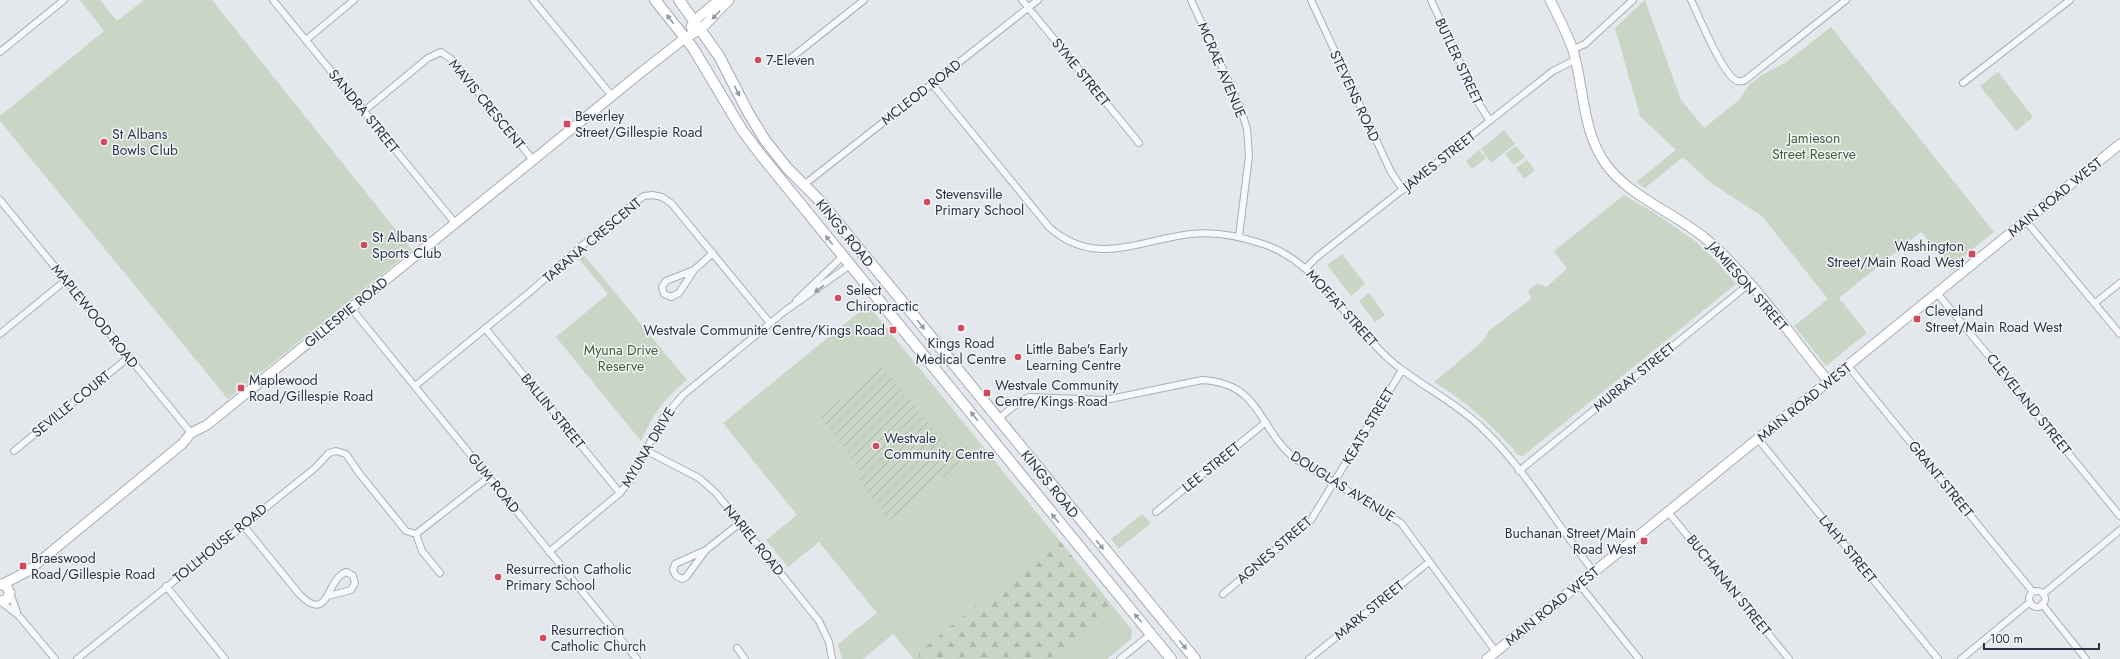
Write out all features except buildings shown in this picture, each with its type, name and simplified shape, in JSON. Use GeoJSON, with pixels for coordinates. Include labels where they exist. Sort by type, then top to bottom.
{"type":"FeatureCollection","features":[{"type":"Feature","properties":{"kind":"main road","name":"KINGS ROAD"},"geometry":{"type":"LineString","coordinates":[[655,0],[685,38],[742,130],[842,257],[1171,659]]}},
{"type":"Feature","properties":{"kind":"main road","name":"KINGS ROAD"},"geometry":{"type":"LineString","coordinates":[[679,0],[695,20],[728,71],[749,114],[765,140],[785,165],[805,184],[859,249],[1195,659]]}},
{"type":"Feature","properties":{"kind":"main road"},"geometry":{"type":"LineString","coordinates":[[842,257],[859,249]]}},
{"type":"Feature","properties":{"kind":"main road"},"geometry":{"type":"LineString","coordinates":[[850,265],[859,249]]}},
{"type":"Feature","properties":{"kind":"main road"},"geometry":{"type":"LineString","coordinates":[[985,430],[998,419]]}},
{"type":"Feature","properties":{"kind":"main road"},"geometry":{"type":"LineString","coordinates":[[1151,634],[1164,623]]}},
{"type":"Feature","properties":{"kind":"street"},"geometry":{"type":"LineString","coordinates":[[0,52],[64,0]]}},
{"type":"Feature","properties":{"kind":"street","name":"SANDRA STREET"},"geometry":{"type":"LineString","coordinates":[[273,0],[455,223]]}},
{"type":"Feature","properties":{"kind":"street"},"geometry":{"type":"LineString","coordinates":[[306,40],[354,0]]}},
{"type":"Feature","properties":{"kind":"street"},"geometry":{"type":"LineString","coordinates":[[533,0],[612,96]]}},
{"type":"Feature","properties":{"kind":"street","name":"GILLESPIE ROAD"},"geometry":{"type":"LineString","coordinates":[[685,38],[695,20],[719,0]]}},
{"type":"Feature","properties":{"kind":"street","name":"GILLESPIE ROAD"},"geometry":{"type":"LineString","coordinates":[[0,601],[6,600],[4,586],[28,571],[182,444],[191,433],[207,425],[532,160],[685,38],[701,29],[730,0]]}},
{"type":"Feature","properties":{"kind":"street"},"geometry":{"type":"LineString","coordinates":[[786,62],[864,0]]}},
{"type":"Feature","properties":{"kind":"street","name":"SYME STREET"},"geometry":{"type":"LineString","coordinates":[[1022,0],[1139,143]]}},
{"type":"Feature","properties":{"kind":"street","name":"MCLEOD ROAD"},"geometry":{"type":"LineString","coordinates":[[805,184],[1038,0]]}},
{"type":"Feature","properties":{"kind":"street","name":"MCRAE AVENUE"},"geometry":{"type":"LineString","coordinates":[[1191,0],[1240,106],[1246,129],[1249,156],[1239,236]]}},
{"type":"Feature","properties":{"kind":"street","name":"STEVENS ROAD"},"geometry":{"type":"LineString","coordinates":[[1310,0],[1391,172],[1403,190]]}},
{"type":"Feature","properties":{"kind":"street","name":"BUTLER STREET"},"geometry":{"type":"LineString","coordinates":[[1431,0],[1479,104],[1490,121]]}},
{"type":"Feature","properties":{"kind":"street","name":"JAMIESON STREET"},"geometry":{"type":"LineString","coordinates":[[1550,0],[1572,50],[1592,136],[1600,154],[1609,168],[1629,188],[1682,220],[1706,238],[1749,284],[1828,381]]}},
{"type":"Feature","properties":{"kind":"street"},"geometry":{"type":"LineString","coordinates":[[1572,50],[1585,44],[1633,0]]}},
{"type":"Feature","properties":{"kind":"street"},"geometry":{"type":"LineString","coordinates":[[1691,0],[1716,54],[1734,80],[1739,82],[1746,79],[1846,0]]}},
{"type":"Feature","properties":{"kind":"street"},"geometry":{"type":"LineString","coordinates":[[1963,84],[2070,0]]}},
{"type":"Feature","properties":{"kind":"street","name":"MAVIS CRESCENT"},"geometry":{"type":"LineString","coordinates":[[364,111],[428,58],[441,52],[451,59],[532,160]]}},
{"type":"Feature","properties":{"kind":"street","name":"JAMES STREET"},"geometry":{"type":"LineString","coordinates":[[1306,268],[1317,257],[1557,68],[1575,60]]}},
{"type":"Feature","properties":{"kind":"street","name":"MOFFAT STREET"},"geometry":{"type":"LineString","coordinates":[[932,84],[1049,227],[1069,242],[1086,248],[1103,250],[1193,233],[1220,233],[1239,236],[1277,249],[1306,268],[1329,292],[1360,331],[1402,370],[1447,400],[1480,426],[1519,471],[1594,572]]}},
{"type":"Feature","properties":{"kind":"street","name":"MAIN ROAD WEST"},"geometry":{"type":"LineString","coordinates":[[1490,657],[2120,144]]}},
{"type":"Feature","properties":{"kind":"street","name":"TARANA CRESCENT"},"geometry":{"type":"LineString","coordinates":[[415,386],[532,291],[584,244],[644,196],[658,196],[671,202],[770,323]]}},
{"type":"Feature","properties":{"kind":"street","name":"MAPLEWOOD ROAD"},"geometry":{"type":"LineString","coordinates":[[1,202],[191,433]]}},
{"type":"Feature","properties":{"kind":"street"},"geometry":{"type":"LineString","coordinates":[[2026,221],[2120,334]]}},
{"type":"Feature","properties":{"kind":"street"},"geometry":{"type":"LineString","coordinates":[[694,270],[666,281],[662,288],[664,294],[671,297],[679,293],[694,270],[714,253]]}},
{"type":"Feature","properties":{"kind":"street","name":"MYUNA DRIVE"},"geometry":{"type":"LineString","coordinates":[[785,311],[842,257]]}},
{"type":"Feature","properties":{"kind":"street","name":"MYUNA DRIVE"},"geometry":{"type":"LineString","coordinates":[[549,552],[620,493],[630,480],[663,418],[674,403],[785,311],[850,265]]}},
{"type":"Feature","properties":{"kind":"street"},"geometry":{"type":"LineString","coordinates":[[0,334],[66,280]]}},
{"type":"Feature","properties":{"kind":"street"},"geometry":{"type":"LineString","coordinates":[[2095,303],[2120,283]]}},
{"type":"Feature","properties":{"kind":"street","name":"MURRAY STREET"},"geometry":{"type":"LineString","coordinates":[[1519,471],[1749,284]]}},
{"type":"Feature","properties":{"kind":"street","name":"CLEVELAND STREET"},"geometry":{"type":"LineString","coordinates":[[1937,293],[2120,516]]}},
{"type":"Feature","properties":{"kind":"street","name":"GUM ROAD"},"geometry":{"type":"LineString","coordinates":[[351,308],[637,659]]}},
{"type":"Feature","properties":{"kind":"street","name":"BALLIN STREET"},"geometry":{"type":"LineString","coordinates":[[485,328],[620,493]]}},
{"type":"Feature","properties":{"kind":"street","name":"SEVILLE COURT"},"geometry":{"type":"LineString","coordinates":[[14,451],[129,357]]}},
{"type":"Feature","properties":{"kind":"street","name":"GRANT STREET"},"geometry":{"type":"LineString","coordinates":[[1848,366],[2033,592]]}},
{"type":"Feature","properties":{"kind":"street","name":"KEATS STREET"},"geometry":{"type":"LineString","coordinates":[[1335,482],[1402,370]]}},
{"type":"Feature","properties":{"kind":"street","name":"DOUGLAS AVENUE"},"geometry":{"type":"LineString","coordinates":[[998,419],[1019,402],[1029,397],[1105,400],[1202,380],[1218,382],[1235,388],[1248,398],[1287,452],[1401,522],[1429,562],[1490,657]]}},
{"type":"Feature","properties":{"kind":"street","name":"LEE STREET"},"geometry":{"type":"LineString","coordinates":[[1156,512],[1266,422]]}},
{"type":"Feature","properties":{"kind":"street","name":"LAHY STREET"},"geometry":{"type":"LineString","coordinates":[[1758,439],[1938,659]]}},
{"type":"Feature","properties":{"kind":"street","name":"NARIEL ROAD"},"geometry":{"type":"LineString","coordinates":[[645,450],[688,472],[707,484],[819,621],[829,642],[831,659]]}},
{"type":"Feature","properties":{"kind":"street","name":"TOLLHOUSE ROAD"},"geometry":{"type":"LineString","coordinates":[[76,659],[315,468],[329,453],[336,451],[346,454],[359,473],[406,531],[416,534]]}},
{"type":"Feature","properties":{"kind":"street"},"geometry":{"type":"LineString","coordinates":[[440,572],[422,550],[416,534],[489,477]]}},
{"type":"Feature","properties":{"kind":"street","name":"AGNES STREET"},"geometry":{"type":"LineString","coordinates":[[1223,594],[1306,526],[1315,515],[1335,482]]}},
{"type":"Feature","properties":{"kind":"street","name":"BUCHANAN STREET"},"geometry":{"type":"LineString","coordinates":[[1668,512],[1789,659]]}},
{"type":"Feature","properties":{"kind":"street"},"geometry":{"type":"LineString","coordinates":[[706,550],[691,574],[682,579],[676,576],[673,570],[676,564],[706,550],[740,523]]}},
{"type":"Feature","properties":{"kind":"street"},"geometry":{"type":"LineString","coordinates":[[243,525],[311,604],[318,605],[328,596],[340,575],[347,572],[353,576],[355,583],[351,590],[328,596]]}},
{"type":"Feature","properties":{"kind":"street"},"geometry":{"type":"LineString","coordinates":[[2043,594],[2120,530]]}},
{"type":"Feature","properties":{"kind":"street","name":"MARK STREET"},"geometry":{"type":"LineString","coordinates":[[1309,659],[1429,562]]}},
{"type":"Feature","properties":{"kind":"street"},"geometry":{"type":"LineString","coordinates":[[1579,584],[1639,659]]}},
{"type":"Feature","properties":{"kind":"street"},"geometry":{"type":"LineString","coordinates":[[4,586],[19,616]]}},
{"type":"Feature","properties":{"kind":"street"},"geometry":{"type":"LineString","coordinates":[[166,586],[224,658]]}},
{"type":"Feature","properties":{"kind":"street"},"geometry":{"type":"LineString","coordinates":[[1961,659],[2030,602],[2030,597],[2033,592],[2038,591],[2043,594],[2045,599],[2042,604],[2037,606],[2030,602]]}},
{"type":"Feature","properties":{"kind":"street"},"geometry":{"type":"LineString","coordinates":[[0,601],[19,616],[55,659]]}},
{"type":"Feature","properties":{"kind":"street"},"geometry":{"type":"LineString","coordinates":[[2042,604],[2086,659]]}},
{"type":"Feature","properties":{"kind":"street"},"geometry":{"type":"LineString","coordinates":[[1120,659],[1151,634]]}},
{"type":"Feature","properties":{"kind":"street"},"geometry":{"type":"LineString","coordinates":[[737,648],[745,659]]}},
{"type":"Feature","properties":{"kind":"green space"},"geometry":{"type":"Polygon","coordinates":[[[80,0],[100,0],[117,21],[144,0],[212,0],[412,250],[228,399],[0,121],[0,116],[104,31],[80,0]]]}},
{"type":"Feature","properties":{"kind":"green space","name":"Jamieson Street Reserve"},"geometry":{"type":"Polygon","coordinates":[[[1645,0],[1681,100],[1704,128],[1739,100],[1749,85],[1762,75],[1785,63],[1831,27],[1994,232],[1950,267],[1921,232],[1839,298],[1867,333],[1826,366],[1794,326],[1828,299],[1762,216],[1711,183],[1683,157],[1645,188],[1636,182],[1676,150],[1640,116],[1615,28],[1645,0]]]}},
{"type":"Feature","properties":{"kind":"green space"},"geometry":{"type":"Polygon","coordinates":[[[1998,72],[2033,117],[2016,131],[1980,86],[1998,72]]]}},
{"type":"Feature","properties":{"kind":"green space"},"geometry":{"type":"Polygon","coordinates":[[[1504,130],[1515,144],[1491,163],[1481,149],[1504,130]]]}},
{"type":"Feature","properties":{"kind":"green space"},"geometry":{"type":"Polygon","coordinates":[[[1516,146],[1525,157],[1514,165],[1505,154],[1516,146]]]}},
{"type":"Feature","properties":{"kind":"green space"},"geometry":{"type":"Polygon","coordinates":[[[1479,150],[1486,158],[1472,169],[1466,161],[1479,150]]]}},
{"type":"Feature","properties":{"kind":"green space"},"geometry":{"type":"Polygon","coordinates":[[[1527,160],[1535,170],[1524,179],[1516,168],[1527,160]]]}},
{"type":"Feature","properties":{"kind":"green space"},"geometry":{"type":"Polygon","coordinates":[[[1624,195],[1656,214],[1695,241],[1716,261],[1736,284],[1523,456],[1518,455],[1499,434],[1469,406],[1434,382],[1482,342],[1490,330],[1531,299],[1528,291],[1537,283],[1546,287],[1567,269],[1554,251],[1624,195]]]}},
{"type":"Feature","properties":{"kind":"green space"},"geometry":{"type":"Polygon","coordinates":[[[1342,254],[1365,284],[1351,296],[1327,265],[1342,254]]]}},
{"type":"Feature","properties":{"kind":"green space","name":"Myuna Drive Reserve"},"geometry":{"type":"Polygon","coordinates":[[[584,255],[687,380],[672,393],[654,415],[641,441],[556,337],[608,294],[579,259],[584,255]]]}},
{"type":"Feature","properties":{"kind":"green space"},"geometry":{"type":"Polygon","coordinates":[[[1369,293],[1385,315],[1375,322],[1359,301],[1369,293]]]}},
{"type":"Feature","properties":{"kind":"green space"},"geometry":{"type":"Polygon","coordinates":[[[868,305],[1132,630],[1131,639],[1107,659],[914,659],[893,634],[863,659],[842,659],[838,644],[877,613],[819,542],[788,567],[766,540],[797,515],[723,423],[868,305]]]}},
{"type":"Feature","properties":{"kind":"green space"},"geometry":{"type":"Polygon","coordinates":[[[880,364],[961,462],[889,521],[858,479],[863,475],[821,417],[880,364]]]}},
{"type":"Feature","properties":{"kind":"green space"},"geometry":{"type":"Polygon","coordinates":[[[1142,514],[1151,523],[1119,549],[1111,539],[1142,514]]]}},
{"type":"Feature","properties":{"kind":"green space"},"geometry":{"type":"Polygon","coordinates":[[[1055,535],[1111,604],[1102,622],[1095,630],[1079,644],[1052,659],[919,659],[919,652],[1047,547],[1055,535]]]}},
{"type":"Feature","properties":{"kind":"place","name":"7-Eleven"},"geometry":{"type":"Point","coordinates":[758,60]}},
{"type":"Feature","properties":{"kind":"place","name":"Beverley Street/Gillespie Road"},"geometry":{"type":"Point","coordinates":[567,124]}},
{"type":"Feature","properties":{"kind":"place","name":"St Albans Bowls Club"},"geometry":{"type":"Point","coordinates":[104,142]}},
{"type":"Feature","properties":{"kind":"place","name":"Stevensville Primary School"},"geometry":{"type":"Point","coordinates":[927,202]}},
{"type":"Feature","properties":{"kind":"place","name":"St Albans Sports Club"},"geometry":{"type":"Point","coordinates":[364,245]}},
{"type":"Feature","properties":{"kind":"place","name":"Washington Street/Main Road West"},"geometry":{"type":"Point","coordinates":[1972,254]}},
{"type":"Feature","properties":{"kind":"place","name":"Select Chiropractic"},"geometry":{"type":"Point","coordinates":[838,298]}},
{"type":"Feature","properties":{"kind":"place","name":"Cleveland Street/Main Road West"},"geometry":{"type":"Point","coordinates":[1917,319]}},
{"type":"Feature","properties":{"kind":"place","name":"Kings Road Medical Centre"},"geometry":{"type":"Point","coordinates":[961,328]}},
{"type":"Feature","properties":{"kind":"place","name":"Westvale Communite Centre/Kings Road"},"geometry":{"type":"Point","coordinates":[893,330]}},
{"type":"Feature","properties":{"kind":"place","name":"Little Babe's Early Learning Centre"},"geometry":{"type":"Point","coordinates":[1018,357]}},
{"type":"Feature","properties":{"kind":"place","name":"Maplewood Road/Gillespie Road"},"geometry":{"type":"Point","coordinates":[241,388]}},
{"type":"Feature","properties":{"kind":"place","name":"Westvale Community Centre/Kings Road"},"geometry":{"type":"Point","coordinates":[987,393]}},
{"type":"Feature","properties":{"kind":"place","name":"Westvale Community Centre"},"geometry":{"type":"Point","coordinates":[876,446]}},
{"type":"Feature","properties":{"kind":"place","name":"Buchanan Street/Main Road West"},"geometry":{"type":"Point","coordinates":[1644,541]}},
{"type":"Feature","properties":{"kind":"place","name":"Braeswood Road/Gillespie Road"},"geometry":{"type":"Point","coordinates":[23,566]}},
{"type":"Feature","properties":{"kind":"place","name":"Resurrection Catholic Primary School"},"geometry":{"type":"Point","coordinates":[498,577]}},
{"type":"Feature","properties":{"kind":"place","name":"Resurrection Catholic Church"},"geometry":{"type":"Point","coordinates":[543,638]}}]}
